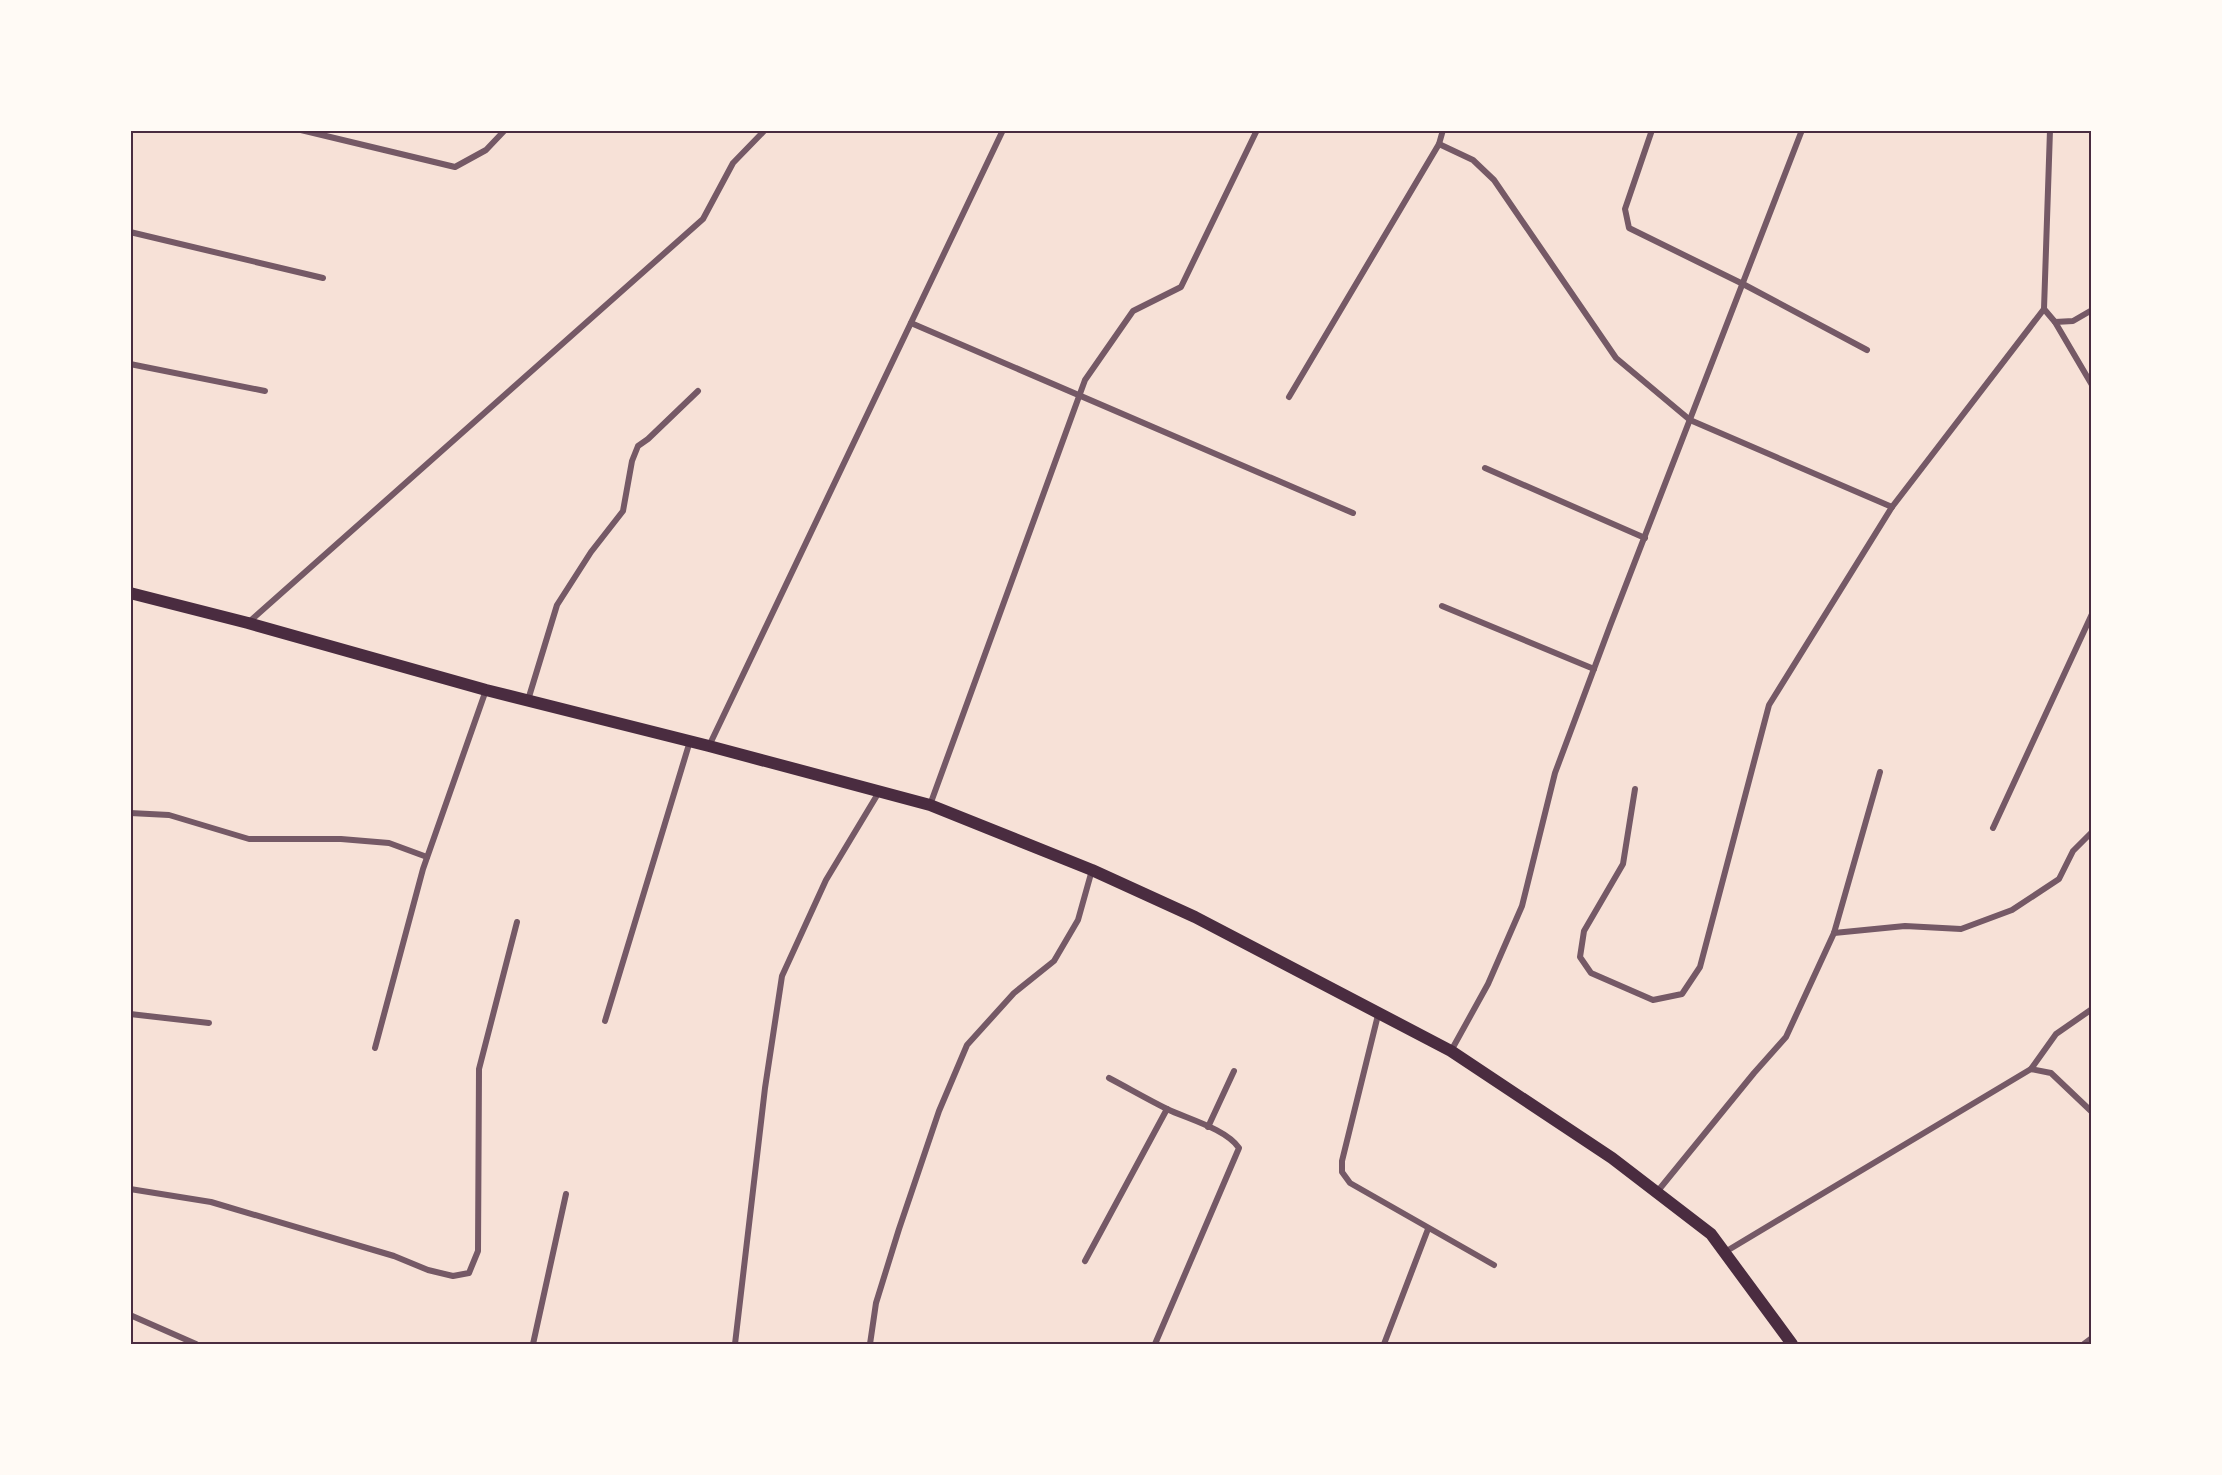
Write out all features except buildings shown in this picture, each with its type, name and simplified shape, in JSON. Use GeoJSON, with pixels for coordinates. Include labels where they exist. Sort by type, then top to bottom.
{"type":"FeatureCollection","features":[{"type":"Feature","properties":{"kind":"main road"},"geometry":{"type":"LineString","coordinates":[[130,593],[248,623],[486,690],[930,805],[1092,870],[1195,917],[1378,1015],[1451,1051],[1612,1158],[1711,1234],[1792,1344]]}},
{"type":"Feature","properties":{"kind":"street"},"geometry":{"type":"LineString","coordinates":[[301,130],[455,167],[486,150],[506,130]]}},
{"type":"Feature","properties":{"kind":"street"},"geometry":{"type":"LineString","coordinates":[[248,623],[703,219],[733,164],[765,130]]}},
{"type":"Feature","properties":{"kind":"street"},"geometry":{"type":"LineString","coordinates":[[709,746],[1003,130]]}},
{"type":"Feature","properties":{"kind":"street"},"geometry":{"type":"LineString","coordinates":[[930,805],[1085,380],[1133,311],[1181,287],[1257,130]]}},
{"type":"Feature","properties":{"kind":"street"},"geometry":{"type":"LineString","coordinates":[[1289,397],[1439,144],[1443,130]]}},
{"type":"Feature","properties":{"kind":"street"},"geometry":{"type":"LineString","coordinates":[[1652,130],[1625,209],[1629,228],[1743,284],[1867,350]]}},
{"type":"Feature","properties":{"kind":"street"},"geometry":{"type":"LineString","coordinates":[[1451,1051],[1488,984],[1522,906],[1555,773],[1802,130]]}},
{"type":"Feature","properties":{"kind":"street"},"geometry":{"type":"LineString","coordinates":[[1635,789],[1623,864],[1584,931],[1580,957],[1591,973],[1653,1000],[1682,994],[1700,967],[1769,705],[1892,507],[2044,309],[2050,130]]}},
{"type":"Feature","properties":{"kind":"street"},"geometry":{"type":"LineString","coordinates":[[1439,144],[1473,160],[1494,180],[1616,358],[1690,420],[1892,507]]}},
{"type":"Feature","properties":{"kind":"street"},"geometry":{"type":"LineString","coordinates":[[130,232],[323,278]]}},
{"type":"Feature","properties":{"kind":"street"},"geometry":{"type":"LineString","coordinates":[[2044,309],[2055,322],[2091,384]]}},
{"type":"Feature","properties":{"kind":"street"},"geometry":{"type":"LineString","coordinates":[[2055,322],[2073,321],[2091,310]]}},
{"type":"Feature","properties":{"kind":"street"},"geometry":{"type":"LineString","coordinates":[[911,323],[1353,513]]}},
{"type":"Feature","properties":{"kind":"street"},"geometry":{"type":"LineString","coordinates":[[130,364],[265,391]]}},
{"type":"Feature","properties":{"kind":"street"},"geometry":{"type":"LineString","coordinates":[[528,700],[557,605],[591,552],[623,511],[632,461],[639,446],[698,391]]}},
{"type":"Feature","properties":{"kind":"street"},"geometry":{"type":"LineString","coordinates":[[1485,468],[1645,538]]}},
{"type":"Feature","properties":{"kind":"street"},"geometry":{"type":"LineString","coordinates":[[1442,606],[1594,669]]}},
{"type":"Feature","properties":{"kind":"street"},"geometry":{"type":"LineString","coordinates":[[1993,828],[2091,614]]}},
{"type":"Feature","properties":{"kind":"street"},"geometry":{"type":"LineString","coordinates":[[375,1048],[427,857],[486,690]]}},
{"type":"Feature","properties":{"kind":"street"},"geometry":{"type":"LineString","coordinates":[[605,1021],[690,741]]}},
{"type":"Feature","properties":{"kind":"street"},"geometry":{"type":"LineString","coordinates":[[1656,1192],[1754,1072],[1786,1037],[1834,933],[1880,772]]}},
{"type":"Feature","properties":{"kind":"street"},"geometry":{"type":"LineString","coordinates":[[735,1344],[765,1088],[782,976],[826,880],[879,791]]}},
{"type":"Feature","properties":{"kind":"street"},"geometry":{"type":"LineString","coordinates":[[130,813],[169,815],[249,839],[300,838],[389,843],[427,857]]}},
{"type":"Feature","properties":{"kind":"street"},"geometry":{"type":"LineString","coordinates":[[1834,933],[1905,926],[1961,929],[2012,910],[2059,879],[2073,851],[2091,832]]}},
{"type":"Feature","properties":{"kind":"street"},"geometry":{"type":"LineString","coordinates":[[870,1344],[876,1303],[899,1229],[939,1111],[968,1045],[1014,993],[1054,961],[1078,920],[1092,870]]}},
{"type":"Feature","properties":{"kind":"street"},"geometry":{"type":"LineString","coordinates":[[130,1189],[211,1202],[394,1256],[428,1270],[453,1276],[469,1273],[478,1251],[479,1069],[518,922]]}},
{"type":"Feature","properties":{"kind":"street"},"geometry":{"type":"LineString","coordinates":[[1725,1253],[2031,1068],[2056,1034],[2091,1009]]}},
{"type":"Feature","properties":{"kind":"street"},"geometry":{"type":"LineString","coordinates":[[130,1014],[209,1023]]}},
{"type":"Feature","properties":{"kind":"street"},"geometry":{"type":"LineString","coordinates":[[1378,1015],[1344,1150],[1342,1172],[1350,1184],[1494,1265]]}},
{"type":"Feature","properties":{"kind":"street"},"geometry":{"type":"LineString","coordinates":[[2031,1068],[2051,1073],[2091,1112]]}},
{"type":"Feature","properties":{"kind":"street"},"geometry":{"type":"LineString","coordinates":[[1208,1127],[1234,1071]]}},
{"type":"Feature","properties":{"kind":"street"},"geometry":{"type":"LineString","coordinates":[[1109,1078],[1233,1140],[1239,1148],[1155,1344]]}},
{"type":"Feature","properties":{"kind":"street"},"geometry":{"type":"LineString","coordinates":[[1085,1261],[1167,1109]]}},
{"type":"Feature","properties":{"kind":"street"},"geometry":{"type":"LineString","coordinates":[[533,1344],[566,1194]]}},
{"type":"Feature","properties":{"kind":"street"},"geometry":{"type":"LineString","coordinates":[[1384,1344],[1428,1229]]}},
{"type":"Feature","properties":{"kind":"street"},"geometry":{"type":"LineString","coordinates":[[130,1315],[196,1344]]}},
{"type":"Feature","properties":{"kind":"street"},"geometry":{"type":"LineString","coordinates":[[2084,1344],[2091,1338]]}}]}
